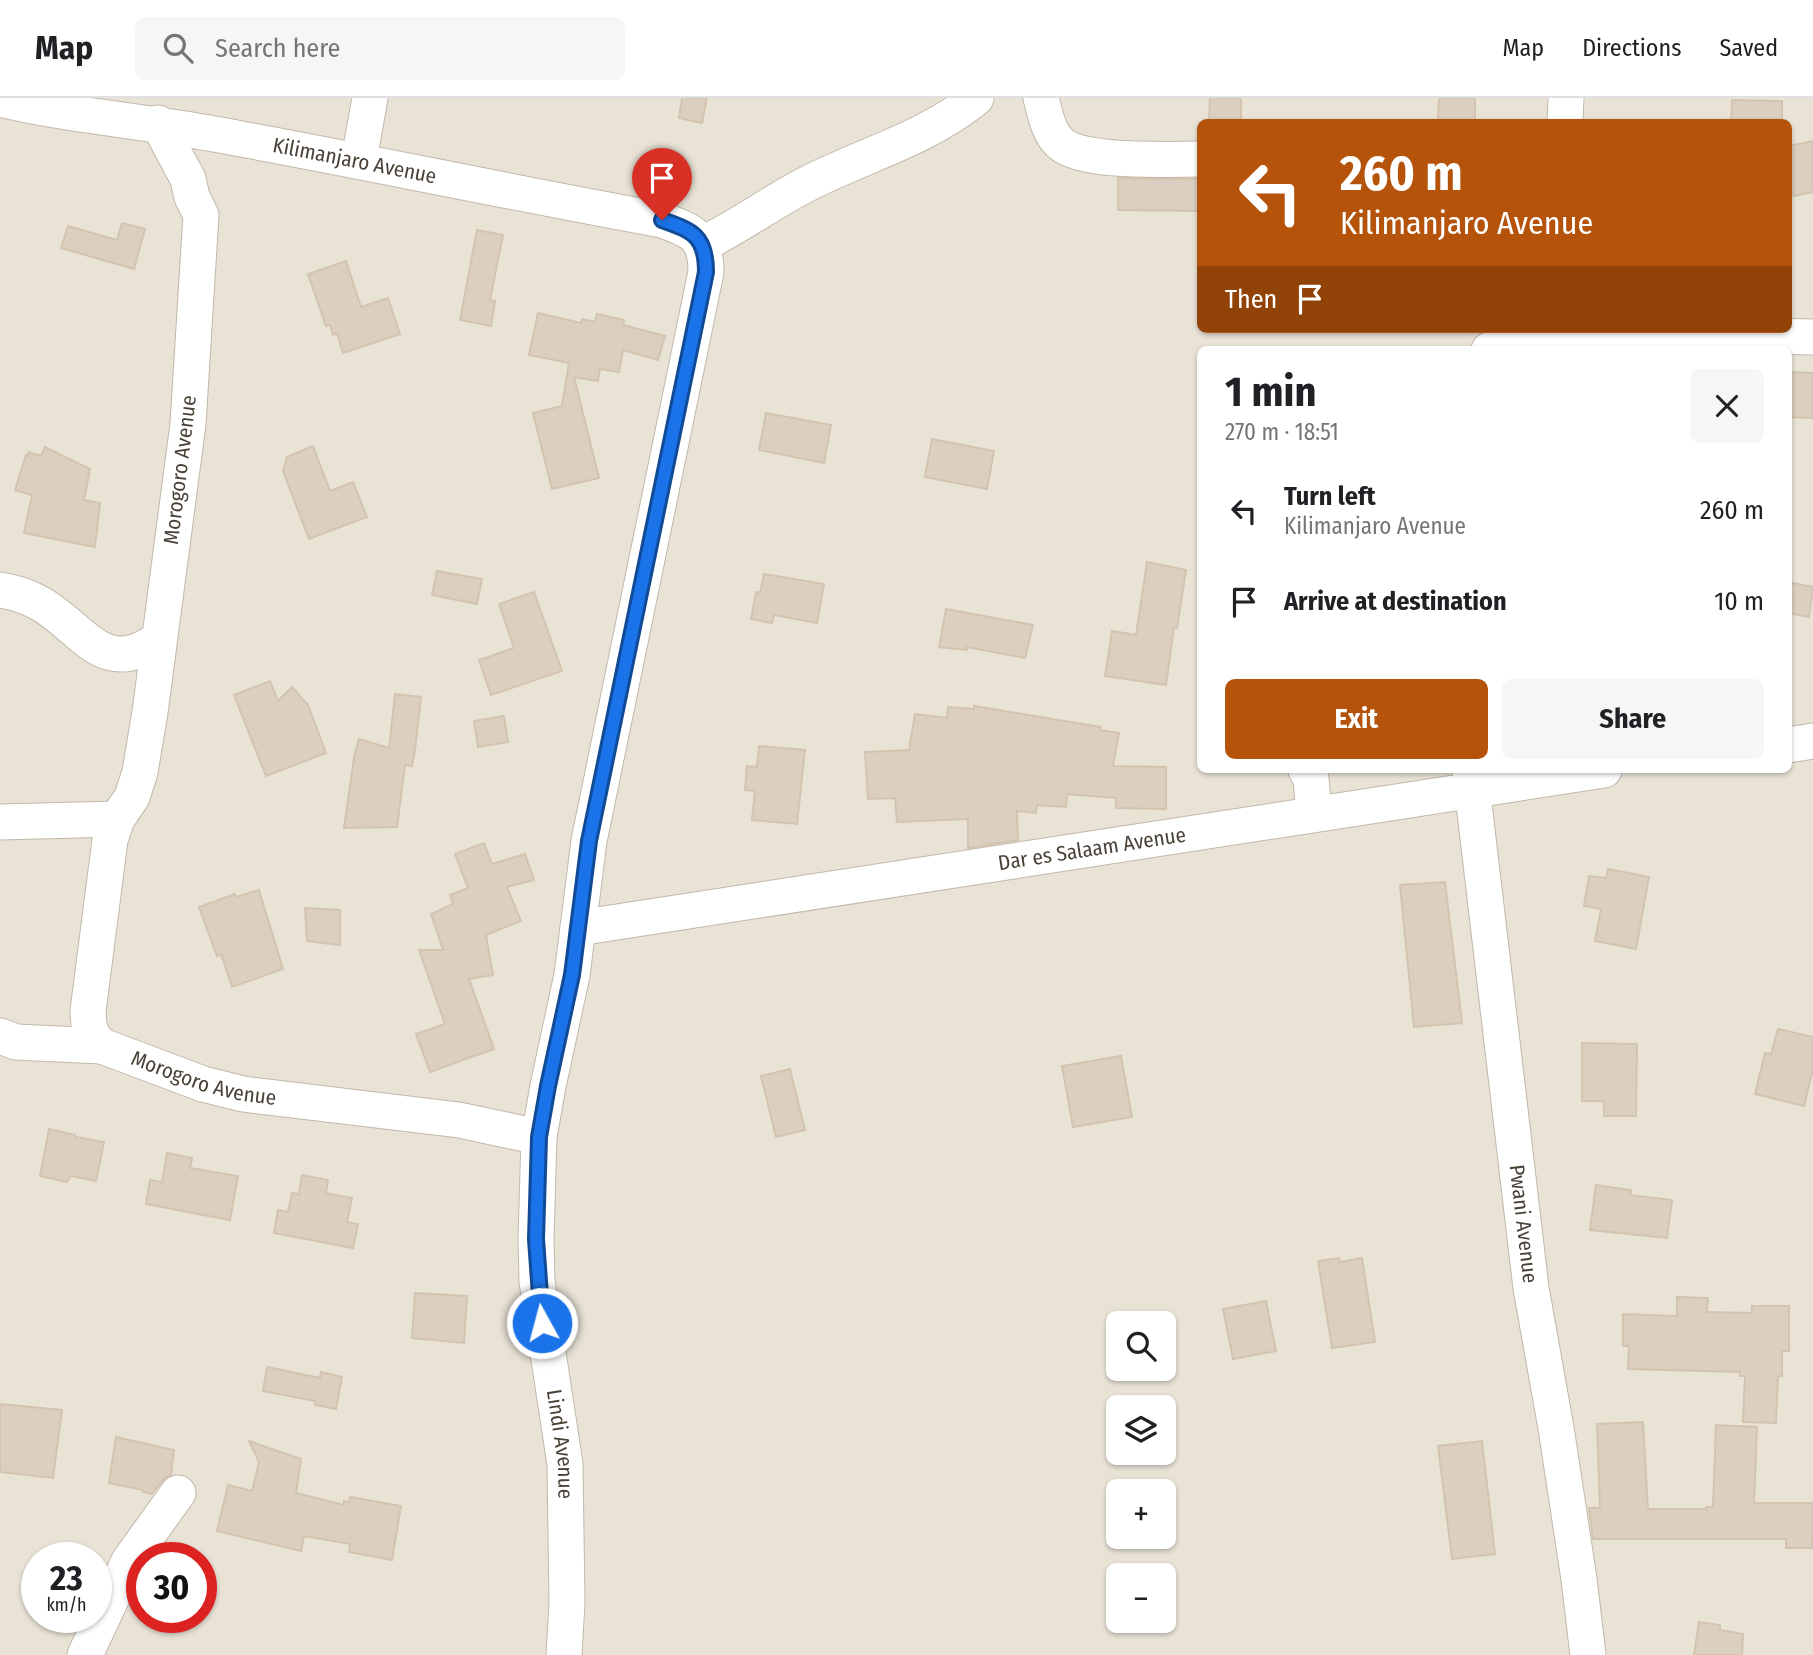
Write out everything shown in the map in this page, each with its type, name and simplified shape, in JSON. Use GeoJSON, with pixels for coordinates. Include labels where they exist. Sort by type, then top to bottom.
{"type":"FeatureCollection","features":[{"type":"Feature","properties":{"kind":"street"},"geometry":{"type":"LineString","coordinates":[[359,160],[370,98]]}},
{"type":"Feature","properties":{"kind":"street"},"geometry":{"type":"LineString","coordinates":[[703,244],[728,232],[808,183],[940,124],[976,98]]}},
{"type":"Feature","properties":{"kind":"street"},"geometry":{"type":"LineString","coordinates":[[1041,98],[1052,133],[1058,142],[1070,150],[1103,157],[1197,159]]}},
{"type":"Feature","properties":{"kind":"street"},"geometry":{"type":"LineString","coordinates":[[1565,119],[1566,98]]}},
{"type":"Feature","properties":{"kind":"street","name":"Kilimanjaro Avenue"},"geometry":{"type":"LineString","coordinates":[[0,99],[46,111],[158,123],[662,220],[687,229],[703,244]]}},
{"type":"Feature","properties":{"kind":"street","name":"Morogoro Avenue"},"geometry":{"type":"LineString","coordinates":[[158,123],[188,179],[192,197],[201,215],[188,424],[140,772],[132,797],[117,819],[105,869],[88,1011],[93,1037],[102,1046],[202,1084],[243,1094],[459,1119],[539,1137]]}},
{"type":"Feature","properties":{"kind":"street","name":"Lindi Avenue"},"geometry":{"type":"LineString","coordinates":[[564,1655],[567,1510],[565,1464],[537,1281],[539,1137],[572,975],[589,841],[706,272],[703,244]]}},
{"type":"Feature","properties":{"kind":"street"},"geometry":{"type":"LineString","coordinates":[[1516,346],[1577,337],[1813,337]]}},
{"type":"Feature","properties":{"kind":"street"},"geometry":{"type":"LineString","coordinates":[[0,590],[40,603],[107,652],[129,654],[148,647],[159,639]]}},
{"type":"Feature","properties":{"kind":"street"},"geometry":{"type":"LineString","coordinates":[[1792,744],[1813,741]]}},
{"type":"Feature","properties":{"kind":"street"},"geometry":{"type":"LineString","coordinates":[[1308,773],[1311,779],[1314,814]]}},
{"type":"Feature","properties":{"kind":"street","name":"Dar es Salaam Avenue"},"geometry":{"type":"LineString","coordinates":[[578,928],[1314,814],[1471,780],[1564,773]]}},
{"type":"Feature","properties":{"kind":"street","name":"Pwani Avenue"},"geometry":{"type":"LineString","coordinates":[[1471,780],[1531,1289],[1556,1428],[1588,1655]]}},
{"type":"Feature","properties":{"kind":"street"},"geometry":{"type":"LineString","coordinates":[[0,822],[117,819]]}},
{"type":"Feature","properties":{"kind":"street"},"geometry":{"type":"LineString","coordinates":[[0,1036],[16,1042],[102,1046]]}},
{"type":"Feature","properties":{"kind":"street"},"geometry":{"type":"LineString","coordinates":[[85,1655],[129,1561],[178,1493]]}},
{"type":"Feature","properties":{"kind":"shaded area"},"geometry":{"type":"Polygon","coordinates":[[[0,98],[1813,98],[1813,1655],[0,1655],[0,98]]]}},
{"type":"Feature","properties":{"kind":"building"},"geometry":{"type":"Polygon","coordinates":[[[682,98],[707,98],[702,123],[679,118],[682,98]]]}},
{"type":"Feature","properties":{"kind":"building"},"geometry":{"type":"Polygon","coordinates":[[[1210,98],[1241,98],[1241,119],[1209,119],[1210,98]]]}},
{"type":"Feature","properties":{"kind":"building"},"geometry":{"type":"Polygon","coordinates":[[[1439,98],[1475,98],[1475,119],[1438,119],[1439,98]]]}},
{"type":"Feature","properties":{"kind":"building"},"geometry":{"type":"Polygon","coordinates":[[[1732,100],[1782,101],[1782,119],[1731,119],[1732,100]]]}},
{"type":"Feature","properties":{"kind":"building"},"geometry":{"type":"Polygon","coordinates":[[[1813,141],[1813,192],[1794,196],[1792,193],[1792,145],[1813,141]]]}},
{"type":"Feature","properties":{"kind":"building"},"geometry":{"type":"Polygon","coordinates":[[[1118,178],[1197,179],[1197,211],[1118,210],[1118,178]]]}},
{"type":"Feature","properties":{"kind":"building"},"geometry":{"type":"Polygon","coordinates":[[[122,223],[145,229],[134,269],[61,248],[68,226],[117,240],[122,223]]]}},
{"type":"Feature","properties":{"kind":"building"},"geometry":{"type":"Polygon","coordinates":[[[477,230],[503,235],[490,300],[495,301],[491,326],[460,320],[477,230]]]}},
{"type":"Feature","properties":{"kind":"building"},"geometry":{"type":"Polygon","coordinates":[[[346,261],[361,307],[388,298],[400,334],[343,353],[337,333],[333,335],[330,325],[326,326],[308,274],[346,261]]]}},
{"type":"Feature","properties":{"kind":"building"},"geometry":{"type":"Polygon","coordinates":[[[538,313],[581,323],[582,319],[595,322],[597,314],[624,320],[623,325],[665,336],[658,360],[623,350],[619,372],[600,369],[598,381],[574,377],[599,478],[552,489],[533,413],[562,406],[569,363],[529,355],[538,313]]]}},
{"type":"Feature","properties":{"kind":"building"},"geometry":{"type":"Polygon","coordinates":[[[1792,372],[1813,373],[1813,418],[1792,417],[1792,372]]]}},
{"type":"Feature","properties":{"kind":"building"},"geometry":{"type":"Polygon","coordinates":[[[766,413],[831,425],[824,463],[759,450],[766,413]]]}},
{"type":"Feature","properties":{"kind":"building"},"geometry":{"type":"Polygon","coordinates":[[[932,439],[994,451],[987,489],[925,477],[932,439]]]}},
{"type":"Feature","properties":{"kind":"building"},"geometry":{"type":"Polygon","coordinates":[[[313,446],[330,491],[353,482],[367,517],[309,539],[283,471],[287,457],[313,446]]]}},
{"type":"Feature","properties":{"kind":"building"},"geometry":{"type":"Polygon","coordinates":[[[45,447],[90,469],[84,500],[100,503],[95,547],[24,533],[32,495],[15,490],[26,455],[28,456],[29,452],[41,456],[45,447]]]}},
{"type":"Feature","properties":{"kind":"building"},"geometry":{"type":"Polygon","coordinates":[[[1147,562],[1186,570],[1166,685],[1105,676],[1112,631],[1136,635],[1147,562]]]}},
{"type":"Feature","properties":{"kind":"building"},"geometry":{"type":"Polygon","coordinates":[[[437,571],[482,579],[477,604],[432,595],[437,571]]]}},
{"type":"Feature","properties":{"kind":"building"},"geometry":{"type":"Polygon","coordinates":[[[764,574],[824,584],[817,623],[774,615],[772,623],[751,619],[756,592],[760,593],[764,574]]]}},
{"type":"Feature","properties":{"kind":"building"},"geometry":{"type":"Polygon","coordinates":[[[1792,583],[1813,587],[1809,617],[1792,614],[1792,583]]]}},
{"type":"Feature","properties":{"kind":"building"},"geometry":{"type":"Polygon","coordinates":[[[534,592],[562,671],[491,695],[479,660],[514,648],[499,604],[534,592]]]}},
{"type":"Feature","properties":{"kind":"building"},"geometry":{"type":"Polygon","coordinates":[[[946,609],[1033,625],[1025,658],[967,647],[967,650],[939,647],[946,609]]]}},
{"type":"Feature","properties":{"kind":"building"},"geometry":{"type":"Polygon","coordinates":[[[270,681],[278,701],[292,687],[308,705],[326,753],[266,776],[234,695],[270,681]]]}},
{"type":"Feature","properties":{"kind":"building"},"geometry":{"type":"Polygon","coordinates":[[[395,694],[421,697],[415,750],[412,766],[405,765],[397,827],[344,828],[359,739],[389,748],[395,694]]]}},
{"type":"Feature","properties":{"kind":"building"},"geometry":{"type":"Polygon","coordinates":[[[974,706],[1101,727],[1100,730],[1119,733],[1113,766],[1166,767],[1166,809],[1116,808],[1116,798],[1067,794],[1066,807],[1037,805],[1036,813],[1017,811],[1018,840],[968,848],[968,819],[897,822],[895,798],[868,799],[865,752],[909,750],[915,714],[947,718],[948,707],[974,709],[974,706]]]}},
{"type":"Feature","properties":{"kind":"building"},"geometry":{"type":"Polygon","coordinates":[[[504,716],[508,742],[478,747],[474,721],[504,716]]]}},
{"type":"Feature","properties":{"kind":"building"},"geometry":{"type":"Polygon","coordinates":[[[759,746],[805,750],[797,824],[752,820],[755,791],[745,790],[747,766],[757,767],[759,746]]]}},
{"type":"Feature","properties":{"kind":"building"},"geometry":{"type":"Polygon","coordinates":[[[484,843],[492,864],[525,854],[534,880],[507,887],[521,921],[486,935],[493,975],[469,979],[494,1049],[430,1072],[416,1034],[445,1024],[419,950],[443,950],[431,914],[453,904],[450,895],[468,888],[455,854],[484,843]]]}},
{"type":"Feature","properties":{"kind":"building"},"geometry":{"type":"Polygon","coordinates":[[[1608,869],[1649,877],[1636,949],[1595,941],[1601,909],[1584,906],[1589,876],[1606,878],[1608,869]]]}},
{"type":"Feature","properties":{"kind":"building"},"geometry":{"type":"Polygon","coordinates":[[[1445,882],[1462,1023],[1414,1027],[1400,885],[1445,882]]]}},
{"type":"Feature","properties":{"kind":"building"},"geometry":{"type":"Polygon","coordinates":[[[259,890],[283,969],[232,987],[221,954],[217,956],[199,907],[235,894],[236,897],[259,890]]]}},
{"type":"Feature","properties":{"kind":"building"},"geometry":{"type":"Polygon","coordinates":[[[305,908],[340,910],[340,945],[307,941],[305,908]]]}},
{"type":"Feature","properties":{"kind":"building"},"geometry":{"type":"Polygon","coordinates":[[[1778,1029],[1813,1037],[1813,1069],[1804,1106],[1755,1094],[1765,1053],[1771,1054],[1778,1029]]]}},
{"type":"Feature","properties":{"kind":"building"},"geometry":{"type":"Polygon","coordinates":[[[1582,1043],[1637,1044],[1636,1116],[1604,1116],[1604,1101],[1582,1101],[1582,1043]]]}},
{"type":"Feature","properties":{"kind":"building"},"geometry":{"type":"Polygon","coordinates":[[[1121,1056],[1132,1117],[1073,1127],[1062,1066],[1121,1056]]]}},
{"type":"Feature","properties":{"kind":"building"},"geometry":{"type":"Polygon","coordinates":[[[790,1069],[805,1130],[776,1137],[761,1076],[790,1069]]]}},
{"type":"Feature","properties":{"kind":"building"},"geometry":{"type":"Polygon","coordinates":[[[49,1129],[104,1142],[96,1181],[70,1176],[67,1182],[40,1176],[49,1129]]]}},
{"type":"Feature","properties":{"kind":"building"},"geometry":{"type":"Polygon","coordinates":[[[167,1153],[192,1158],[190,1168],[238,1176],[230,1220],[146,1204],[150,1180],[162,1182],[167,1153]]]}},
{"type":"Feature","properties":{"kind":"building"},"geometry":{"type":"Polygon","coordinates":[[[302,1175],[328,1180],[326,1193],[352,1198],[347,1222],[358,1224],[353,1248],[274,1233],[278,1210],[288,1212],[292,1193],[299,1194],[302,1175]]]}},
{"type":"Feature","properties":{"kind":"building"},"geometry":{"type":"Polygon","coordinates":[[[1596,1185],[1631,1190],[1630,1195],[1672,1200],[1667,1238],[1590,1230],[1596,1185]]]}},
{"type":"Feature","properties":{"kind":"building"},"geometry":{"type":"Polygon","coordinates":[[[1339,1258],[1340,1262],[1362,1258],[1375,1342],[1332,1348],[1318,1261],[1339,1258]]]}},
{"type":"Feature","properties":{"kind":"building"},"geometry":{"type":"Polygon","coordinates":[[[415,1293],[467,1296],[464,1343],[412,1338],[415,1293]]]}},
{"type":"Feature","properties":{"kind":"building"},"geometry":{"type":"Polygon","coordinates":[[[1677,1297],[1708,1298],[1707,1312],[1752,1313],[1752,1306],[1789,1306],[1789,1351],[1782,1351],[1776,1423],[1743,1422],[1745,1376],[1740,1376],[1740,1372],[1628,1369],[1629,1346],[1623,1346],[1623,1314],[1677,1316],[1677,1297]]]}},
{"type":"Feature","properties":{"kind":"building"},"geometry":{"type":"Polygon","coordinates":[[[1266,1301],[1276,1351],[1233,1359],[1223,1309],[1266,1301]]]}},
{"type":"Feature","properties":{"kind":"building"},"geometry":{"type":"Polygon","coordinates":[[[267,1367],[320,1378],[321,1372],[342,1377],[336,1409],[315,1405],[315,1401],[263,1391],[267,1367]]]}},
{"type":"Feature","properties":{"kind":"building"},"geometry":{"type":"Polygon","coordinates":[[[0,1404],[62,1410],[53,1478],[0,1472],[0,1404]]]}},
{"type":"Feature","properties":{"kind":"building"},"geometry":{"type":"Polygon","coordinates":[[[1643,1422],[1648,1509],[1713,1507],[1716,1425],[1757,1427],[1754,1503],[1813,1503],[1812,1548],[1786,1548],[1786,1539],[1593,1539],[1589,1508],[1600,1508],[1597,1424],[1643,1422]]]}},
{"type":"Feature","properties":{"kind":"building"},"geometry":{"type":"Polygon","coordinates":[[[116,1437],[174,1450],[171,1474],[152,1494],[109,1483],[116,1437]]]}},
{"type":"Feature","properties":{"kind":"building"},"geometry":{"type":"Polygon","coordinates":[[[249,1441],[301,1459],[296,1493],[344,1505],[344,1501],[349,1502],[350,1497],[401,1506],[392,1560],[349,1552],[350,1544],[304,1536],[301,1551],[217,1531],[228,1485],[252,1491],[259,1462],[249,1441]]]}},
{"type":"Feature","properties":{"kind":"building"},"geometry":{"type":"Polygon","coordinates":[[[1482,1441],[1495,1554],[1452,1559],[1438,1446],[1482,1441]]]}},
{"type":"Feature","properties":{"kind":"building"},"geometry":{"type":"Polygon","coordinates":[[[1699,1622],[1720,1625],[1720,1630],[1743,1634],[1742,1655],[1694,1655],[1699,1622]]]}},
{"type":"Feature","properties":{"kind":"route"},"geometry":{"type":"LineString","coordinates":[[542,1323],[536,1239],[539,1137],[558,1033],[572,975],[589,841],[706,272],[703,244],[687,229],[662,220]]}}]}
